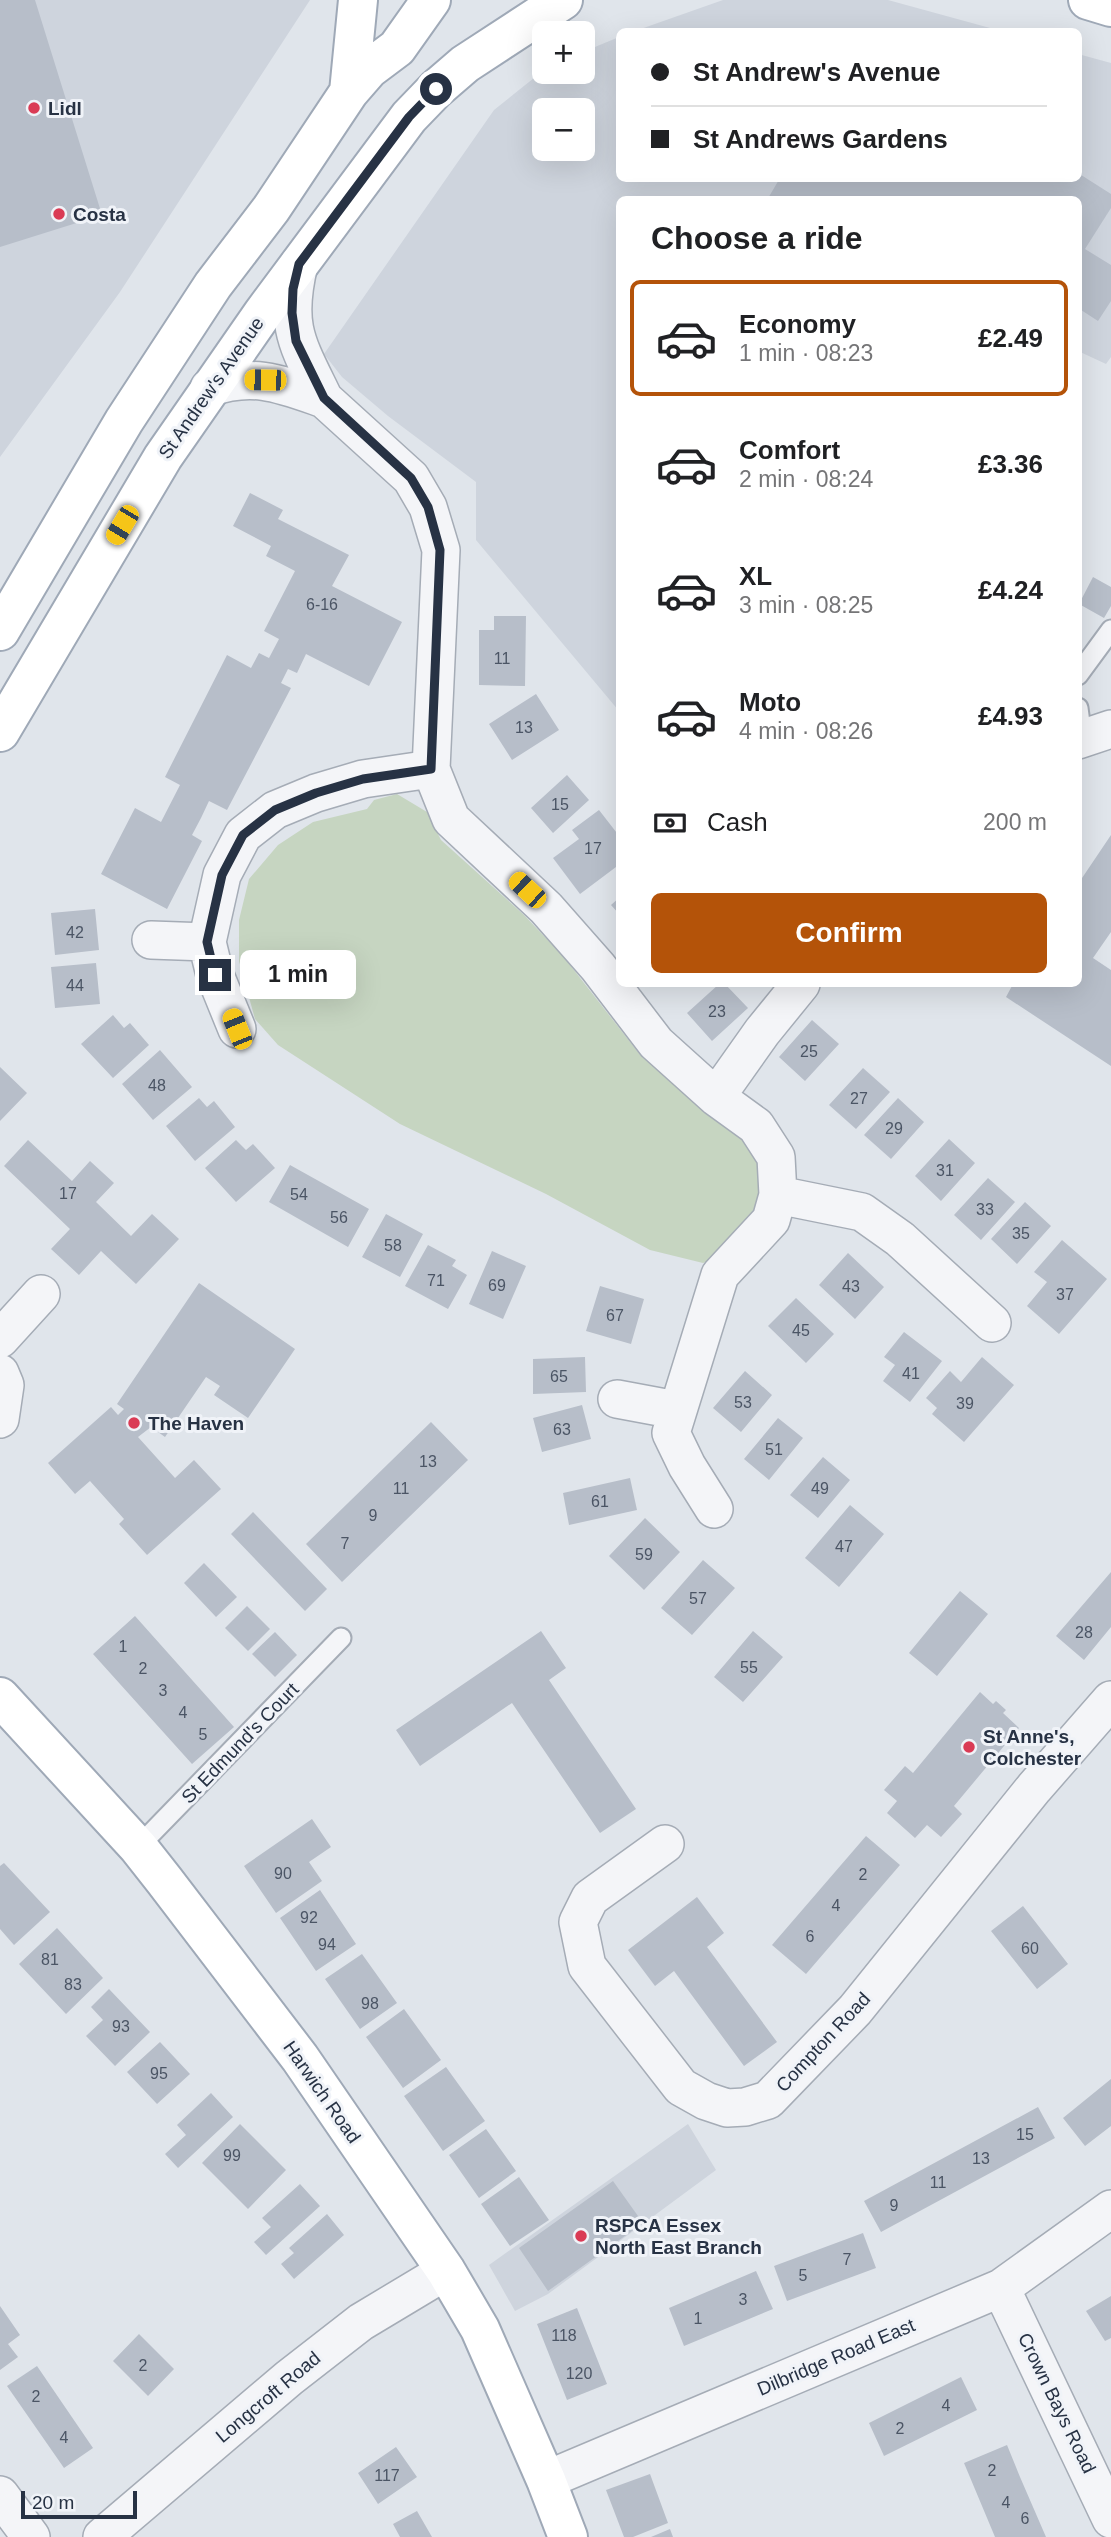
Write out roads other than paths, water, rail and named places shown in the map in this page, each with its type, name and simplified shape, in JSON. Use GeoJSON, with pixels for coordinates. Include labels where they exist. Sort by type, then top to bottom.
{"type":"FeatureCollection","features":[{"type":"Feature","properties":{"kind":"main road"},"geometry":{"type":"LineString","coordinates":[[349,92],[358,0]]}},
{"type":"Feature","properties":{"kind":"main road"},"geometry":{"type":"LineString","coordinates":[[0,631],[124,421],[213,285],[271,209],[349,92],[369,69],[397,48],[431,0]]}},
{"type":"Feature","properties":{"kind":"main road","name":"St Andrew's Avenue"},"geometry":{"type":"LineString","coordinates":[[0,732],[163,457],[209,388],[409,117],[465,64],[563,0]]}},
{"type":"Feature","properties":{"kind":"main road"},"geometry":{"type":"LineString","coordinates":[[1088,0],[1111,7]]}},
{"type":"Feature","properties":{"kind":"main road","name":"Harwich Road"},"geometry":{"type":"LineString","coordinates":[[0,1697],[138,1847],[300,2058],[446,2271],[480,2329],[547,2480],[568,2537]]}},
{"type":"Feature","properties":{"kind":"street"},"geometry":{"type":"LineString","coordinates":[[299,264],[293,289],[292,313],[296,341],[324,398],[411,478],[428,507],[440,550],[431,769],[451,819],[546,908],[598,967],[656,1043],[716,1097],[756,1126],[776,1157],[778,1195],[771,1220],[720,1275],[671,1433],[714,1509]]}},
{"type":"Feature","properties":{"kind":"street"},"geometry":{"type":"LineString","coordinates":[[209,388],[228,382],[265,380],[324,398]]}},
{"type":"Feature","properties":{"kind":"street"},"geometry":{"type":"LineString","coordinates":[[237,1029],[215,975],[207,942],[222,875],[243,835],[275,810],[316,793],[363,779],[431,769]]}},
{"type":"Feature","properties":{"kind":"street"},"geometry":{"type":"LineString","coordinates":[[151,940],[207,942]]}},
{"type":"Feature","properties":{"kind":"street"},"geometry":{"type":"LineString","coordinates":[[716,1097],[762,1032],[799,987]]}},
{"type":"Feature","properties":{"kind":"street"},"geometry":{"type":"LineString","coordinates":[[778,1195],[862,1212],[900,1239],[992,1323]]}},
{"type":"Feature","properties":{"kind":"street"},"geometry":{"type":"LineString","coordinates":[[0,1339],[41,1294]]}},
{"type":"Feature","properties":{"kind":"street"},"geometry":{"type":"LineString","coordinates":[[0,1373],[5,1385],[0,1419]]}},
{"type":"Feature","properties":{"kind":"street"},"geometry":{"type":"LineString","coordinates":[[617,1399],[676,1410]]}},
{"type":"Feature","properties":{"kind":"street","name":"Compton Road"},"geometry":{"type":"LineString","coordinates":[[664,1844],[590,1898],[578,1922],[587,1966],[681,2087],[706,2101],[727,2108],[745,2107],[768,2100],[855,2010],[1034,1788],[1111,1700]]}},
{"type":"Feature","properties":{"kind":"street","name":"Dilbridge Road East"},"geometry":{"type":"LineString","coordinates":[[547,2480],[1001,2287],[1111,2209]]}},
{"type":"Feature","properties":{"kind":"street","name":"Longcroft Road"},"geometry":{"type":"LineString","coordinates":[[102,2537],[289,2378],[361,2322],[446,2271]]}},
{"type":"Feature","properties":{"kind":"street","name":"Crown Bays Road"},"geometry":{"type":"LineString","coordinates":[[1001,2287],[1111,2519]]}},
{"type":"Feature","properties":{"kind":"street"},"geometry":{"type":"LineString","coordinates":[[0,2495],[31,2537]]}},
{"type":"Feature","properties":{"kind":"lane"},"geometry":{"type":"LineString","coordinates":[[1082,670],[1111,630]]}},
{"type":"Feature","properties":{"kind":"lane","name":"St Edmund's Court"},"geometry":{"type":"LineString","coordinates":[[138,1847],[341,1638]]}},
{"type":"Feature","properties":{"kind":"place","name":"Lidl"},"geometry":{"type":"Point","coordinates":[34,108]}},
{"type":"Feature","properties":{"kind":"place","name":"Costa"},"geometry":{"type":"Point","coordinates":[59,214]}},
{"type":"Feature","properties":{"kind":"place","name":"The Haven"},"geometry":{"type":"Point","coordinates":[134,1423]}},
{"type":"Feature","properties":{"kind":"place","name":"St Anne's, Colchester"},"geometry":{"type":"Point","coordinates":[969,1747]}},
{"type":"Feature","properties":{"kind":"place","name":"RSPCA Essex North East Branch"},"geometry":{"type":"Point","coordinates":[581,2236]}}]}
